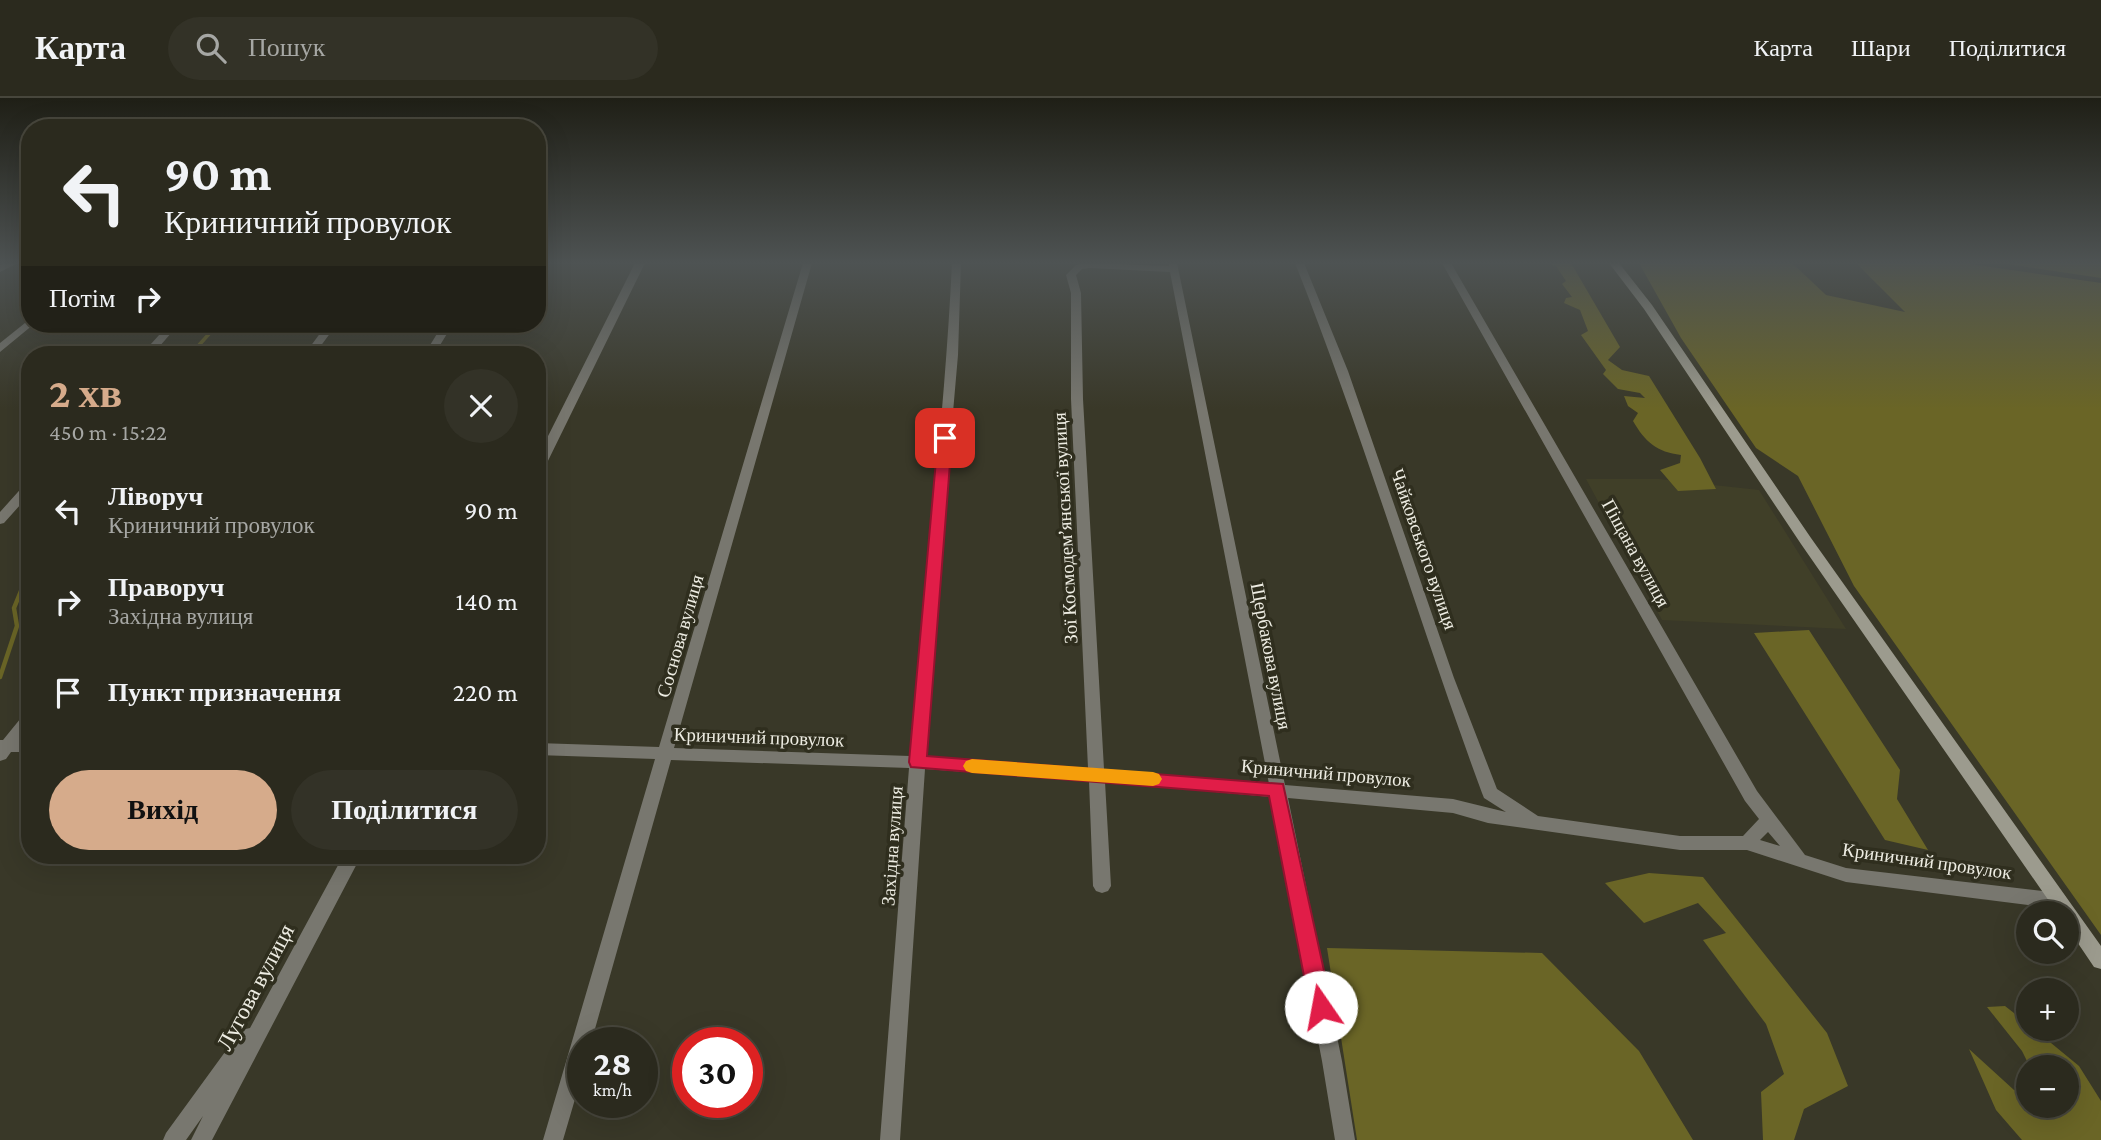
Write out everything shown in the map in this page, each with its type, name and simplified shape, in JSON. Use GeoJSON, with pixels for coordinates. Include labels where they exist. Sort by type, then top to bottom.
{"type":"FeatureCollection","features":[{"type":"Feature","properties":{"kind":"street"},"geometry":{"type":"LineString","coordinates":[[546,453],[616,312]]}},
{"type":"Feature","properties":{"kind":"street","name":"Соснова вулиця"},"geometry":{"type":"LineString","coordinates":[[553,1140],[793,312]]}},
{"type":"Feature","properties":{"kind":"street","name":"Західна вулиця"},"geometry":{"type":"LineString","coordinates":[[890,1140],[955,312]]}},
{"type":"Feature","properties":{"kind":"street","name":"Зої Космодем’янської вулиця"},"geometry":{"type":"LineString","coordinates":[[1076,312],[1077,399],[1102,886]]}},
{"type":"Feature","properties":{"kind":"street","name":"Щербакова вулиця"},"geometry":{"type":"LineString","coordinates":[[1183,312],[1332,1061],[1345,1140]]}},
{"type":"Feature","properties":{"kind":"street","name":"Чайковського вулиця"},"geometry":{"type":"LineString","coordinates":[[1319,312],[1343,372],[1447,678],[1490,793]]}},
{"type":"Feature","properties":{"kind":"street","name":"Піщана вулиця"},"geometry":{"type":"LineString","coordinates":[[1475,312],[1751,796],[1798,858]]}},
{"type":"Feature","properties":{"kind":"street"},"geometry":{"type":"LineString","coordinates":[[1651,312],[1806,541],[2059,901]]}},
{"type":"Feature","properties":{"kind":"street"},"geometry":{"type":"LineString","coordinates":[[0,349],[21,331]]}},
{"type":"Feature","properties":{"kind":"street"},"geometry":{"type":"LineString","coordinates":[[154,346],[166,333]]}},
{"type":"Feature","properties":{"kind":"street"},"geometry":{"type":"LineString","coordinates":[[0,520],[21,496]]}},
{"type":"Feature","properties":{"kind":"street"},"geometry":{"type":"LineString","coordinates":[[2,749],[21,727]]}},
{"type":"Feature","properties":{"kind":"street"},"geometry":{"type":"LineString","coordinates":[[2,749],[21,747]]}},
{"type":"Feature","properties":{"kind":"street","name":"Криничний провулок"},"geometry":{"type":"LineString","coordinates":[[546,749],[918,762],[1276,789],[1453,806],[1488,816],[1680,843],[1747,843],[1846,874],[2059,901]]}},
{"type":"Feature","properties":{"kind":"street"},"geometry":{"type":"LineString","coordinates":[[1453,806],[1478,805],[1490,793],[1539,824]]}},
{"type":"Feature","properties":{"kind":"street"},"geometry":{"type":"LineString","coordinates":[[1747,843],[1769,820]]}},
{"type":"Feature","properties":{"kind":"street","name":"Лугова вулиця"},"geometry":{"type":"LineString","coordinates":[[201,1140],[348,864]]}},
{"type":"Feature","properties":{"kind":"street"},"geometry":{"type":"LineString","coordinates":[[2079,930],[2101,961]]}},
{"type":"Feature","properties":{"kind":"street"},"geometry":{"type":"LineString","coordinates":[[173,1140],[280,993]]}},
{"type":"Feature","properties":{"kind":"shaded area"},"geometry":{"type":"Polygon","coordinates":[[[1581,312],[1599,312],[1620,347],[1608,360],[1622,370],[1649,376],[1716,489],[1678,491],[1660,470],[1680,463],[1681,455],[1658,448],[1647,440],[1638,428],[1633,421],[1638,413],[1628,406],[1624,396],[1645,398],[1640,393],[1618,389],[1603,374],[1606,370],[1581,335],[1588,331],[1581,312]]]}},
{"type":"Feature","properties":{"kind":"shaded area"},"geometry":{"type":"Polygon","coordinates":[[[1666,312],[2101,312],[2101,935],[1854,586],[1798,476],[1756,448],[1681,338],[1666,312]]]}},
{"type":"Feature","properties":{"kind":"shaded area"},"geometry":{"type":"Polygon","coordinates":[[[1586,479],[1659,479],[1759,490],[1846,629],[1662,620],[1586,479]]]}},
{"type":"Feature","properties":{"kind":"shaded area"},"geometry":{"type":"Polygon","coordinates":[[[1809,630],[1900,770],[1897,799],[1928,850],[1885,840],[1754,633],[1809,630]]]}},
{"type":"Feature","properties":{"kind":"shaded area"},"geometry":{"type":"Polygon","coordinates":[[[1649,873],[1703,877],[1827,1033],[1848,1086],[1804,1109],[1794,1140],[1763,1140],[1761,1092],[1784,1074],[1766,1024],[1703,940],[1726,933],[1698,903],[1644,923],[1605,883],[1649,873]]]}},
{"type":"Feature","properties":{"kind":"shaded area"},"geometry":{"type":"Polygon","coordinates":[[[1327,948],[1542,953],[1639,1051],[1693,1140],[1357,1140],[1327,948]]]}},
{"type":"Feature","properties":{"kind":"shaded area"},"geometry":{"type":"Polygon","coordinates":[[[2005,1006],[2016,1015],[2016,1041],[2049,1041],[2066,1055],[2024,1055],[1987,1007],[2005,1006]]]}},
{"type":"Feature","properties":{"kind":"shaded area"},"geometry":{"type":"Polygon","coordinates":[[[1969,1049],[2014,1090],[2016,1118],[2079,1118],[2079,1066],[2101,1101],[2101,1140],[2022,1140],[1996,1110],[1969,1049]]]}},
{"type":"Feature","properties":{"kind":"waterway"},"geometry":{"type":"LineString","coordinates":[[198,346],[210,333]]}},
{"type":"Feature","properties":{"kind":"waterway"},"geometry":{"type":"LineString","coordinates":[[0,677],[17,626],[14,608],[21,591]]}},
{"type":"Feature","properties":{"kind":"slow traffic"},"geometry":{"type":"LineString","coordinates":[[972,766],[1153,779]]}},
{"type":"Feature","properties":{"kind":"route"},"geometry":{"type":"LineString","coordinates":[[945,438],[918,762],[1276,789],[1321,1007]]}}]}
